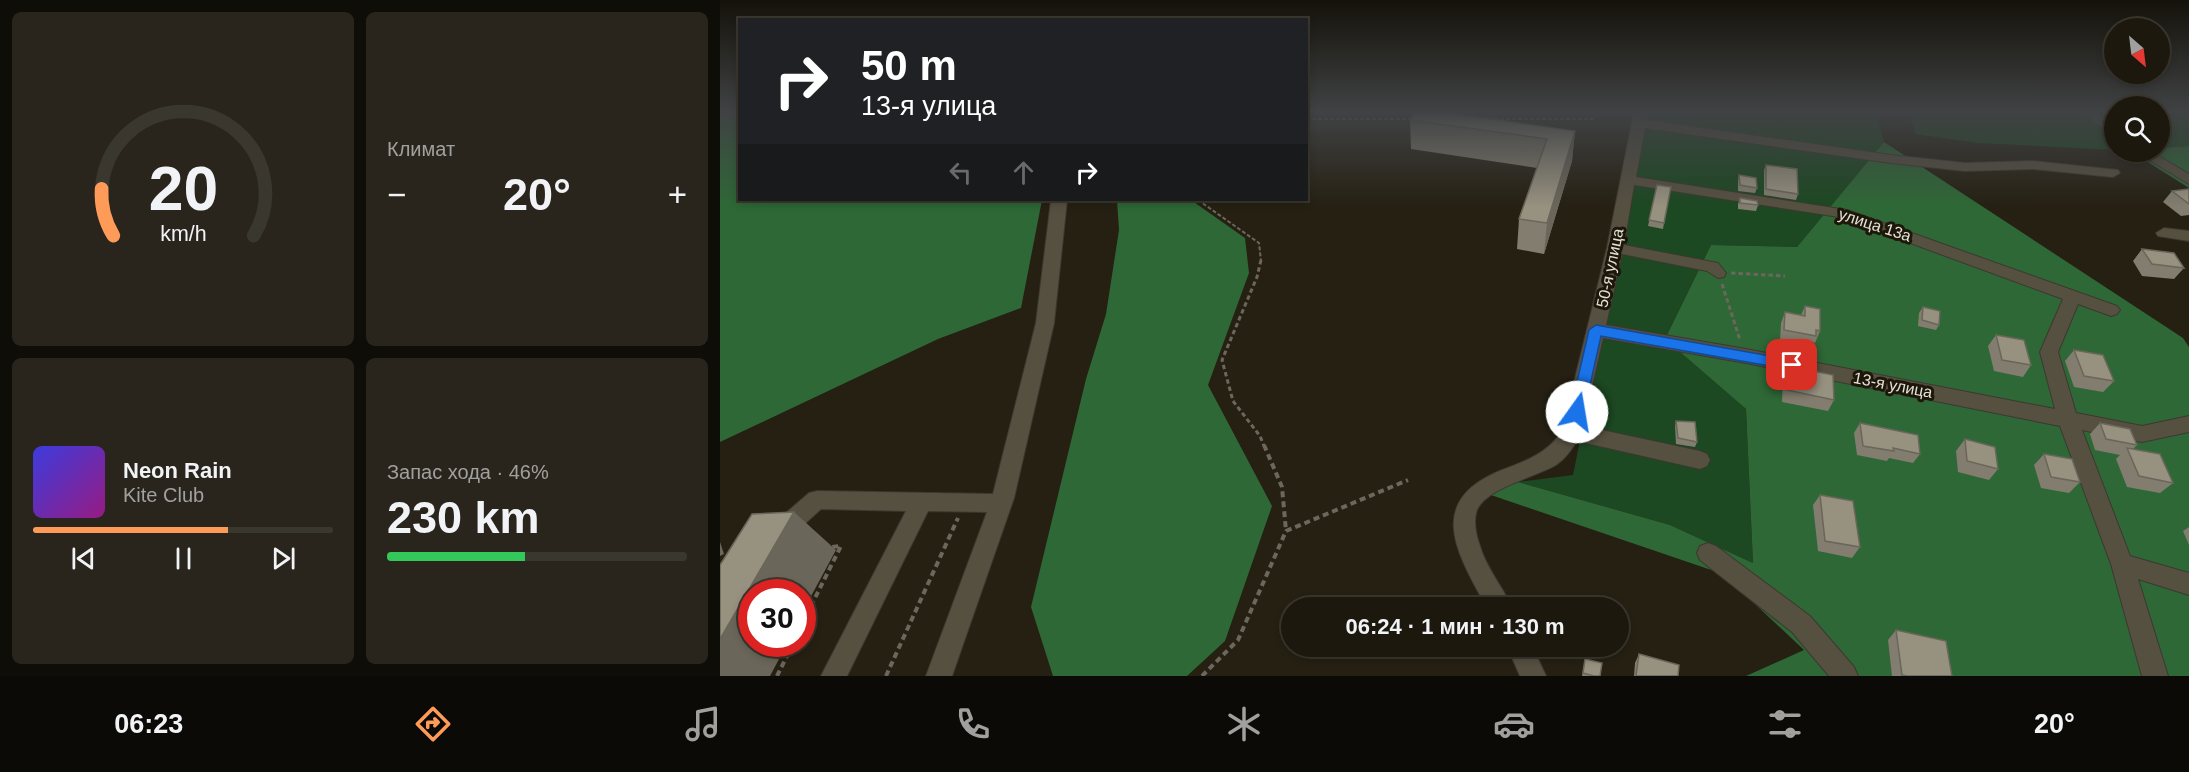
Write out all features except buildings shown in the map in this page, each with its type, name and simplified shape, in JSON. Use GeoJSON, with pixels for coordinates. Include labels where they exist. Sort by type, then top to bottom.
{"type":"FeatureCollection","features":[{"type":"Feature","properties":{"kind":"street","name":"50-я улица"},"geometry":{"type":"LineString","coordinates":[[1494,597],[1467,545],[1463,518],[1468,505],[1483,487],[1546,460],[1563,448],[1572,432],[1615,248],[1635,144]]}},
{"type":"Feature","properties":{"kind":"street"},"geometry":{"type":"LineString","coordinates":[[1802,144],[1902,160],[1965,166],[2033,165],[2113,173]]}},
{"type":"Feature","properties":{"kind":"street"},"geometry":{"type":"LineString","coordinates":[[2160,162],[2188,178]]}},
{"type":"Feature","properties":{"kind":"street","name":"улица 13а"},"geometry":{"type":"LineString","coordinates":[[1628,180],[1842,213],[2111,310]]}},
{"type":"Feature","properties":{"kind":"street"},"geometry":{"type":"LineString","coordinates":[[939,676],[1000,503],[1045,323],[1059,201]]}},
{"type":"Feature","properties":{"kind":"street"},"geometry":{"type":"LineString","coordinates":[[2164,233],[2189,236]]}},
{"type":"Feature","properties":{"kind":"street"},"geometry":{"type":"LineString","coordinates":[[1615,248],[1712,267],[1718,273]]}},
{"type":"Feature","properties":{"kind":"street"},"geometry":{"type":"LineString","coordinates":[[2073,296],[2049,352],[2068,420],[2122,564],[2155,676]]}},
{"type":"Feature","properties":{"kind":"street","name":"13-я улица"},"geometry":{"type":"LineString","coordinates":[[1596,330],[1746,356],[2142,434],[2189,424]]}},
{"type":"Feature","properties":{"kind":"street"},"geometry":{"type":"LineString","coordinates":[[1572,432],[1700,460]]}},
{"type":"Feature","properties":{"kind":"street"},"geometry":{"type":"LineString","coordinates":[[767,543],[817,500],[1000,503]]}},
{"type":"Feature","properties":{"kind":"street"},"geometry":{"type":"LineString","coordinates":[[834,676],[922,502]]}},
{"type":"Feature","properties":{"kind":"street"},"geometry":{"type":"LineString","coordinates":[[1708,553],[1801,624],[1845,676]]}},
{"type":"Feature","properties":{"kind":"street"},"geometry":{"type":"LineString","coordinates":[[2122,564],[2189,584]]}},
{"type":"Feature","properties":{"kind":"street"},"geometry":{"type":"LineString","coordinates":[[1524,657],[1533,676]]}},
{"type":"Feature","properties":{"kind":"path"},"geometry":{"type":"LineString","coordinates":[[1199,201],[1259,243],[1261,261],[1257,277],[1222,360],[1233,401],[1260,436],[1282,487],[1286,531],[1238,640],[1202,676]]}},
{"type":"Feature","properties":{"kind":"path"},"geometry":{"type":"LineString","coordinates":[[1746,356],[1718,273],[1785,276]]}},
{"type":"Feature","properties":{"kind":"path"},"geometry":{"type":"LineString","coordinates":[[1286,531],[1408,480]]}},
{"type":"Feature","properties":{"kind":"path"},"geometry":{"type":"LineString","coordinates":[[886,676],[965,503]]}},
{"type":"Feature","properties":{"kind":"path"},"geometry":{"type":"LineString","coordinates":[[816,596],[841,546],[819,548]]}},
{"type":"Feature","properties":{"kind":"path"},"geometry":{"type":"LineString","coordinates":[[777,676],[786,657]]}},
{"type":"Feature","properties":{"kind":"green space"},"geometry":{"type":"Polygon","coordinates":[[[720,144],[738,144],[738,201],[1042,201],[1021,308],[938,339],[720,442],[720,144]]]}},
{"type":"Feature","properties":{"kind":"green space"},"geometry":{"type":"Polygon","coordinates":[[[1641,144],[1883,144],[1797,247],[1711,245],[1665,339],[1746,409],[1753,563],[1670,525],[1518,482],[1573,475],[1641,144]]]}},
{"type":"Feature","properties":{"kind":"green space"},"geometry":{"type":"Polygon","coordinates":[[[1883,144],[1886,144],[2183,338],[2189,347],[2189,676],[1746,676],[1804,650],[1723,574],[1488,494],[1518,482],[1670,525],[1753,563],[1746,409],[1665,339],[1711,245],[1797,247],[1883,144]]]}},
{"type":"Feature","properties":{"kind":"green space"},"geometry":{"type":"Polygon","coordinates":[[[1989,144],[2104,144],[2104,149],[1989,144]]]}},
{"type":"Feature","properties":{"kind":"green space"},"geometry":{"type":"Polygon","coordinates":[[[2170,144],[2189,144],[2189,146],[2170,147],[2170,144]]]}},
{"type":"Feature","properties":{"kind":"green space"},"geometry":{"type":"Polygon","coordinates":[[[2189,146],[2189,188],[2148,162],[2170,162],[2170,147],[2189,146]]]}},
{"type":"Feature","properties":{"kind":"green space"},"geometry":{"type":"Polygon","coordinates":[[[1117,201],[1192,201],[1245,238],[1249,273],[1208,385],[1272,506],[1225,641],[1187,676],[1053,676],[1031,607],[1086,379],[1106,314],[1119,230],[1117,201]]]}},
{"type":"Feature","properties":{"kind":"route"},"geometry":{"type":"LineString","coordinates":[[1577,412],[1596,330],[1792,365]]}}]}
